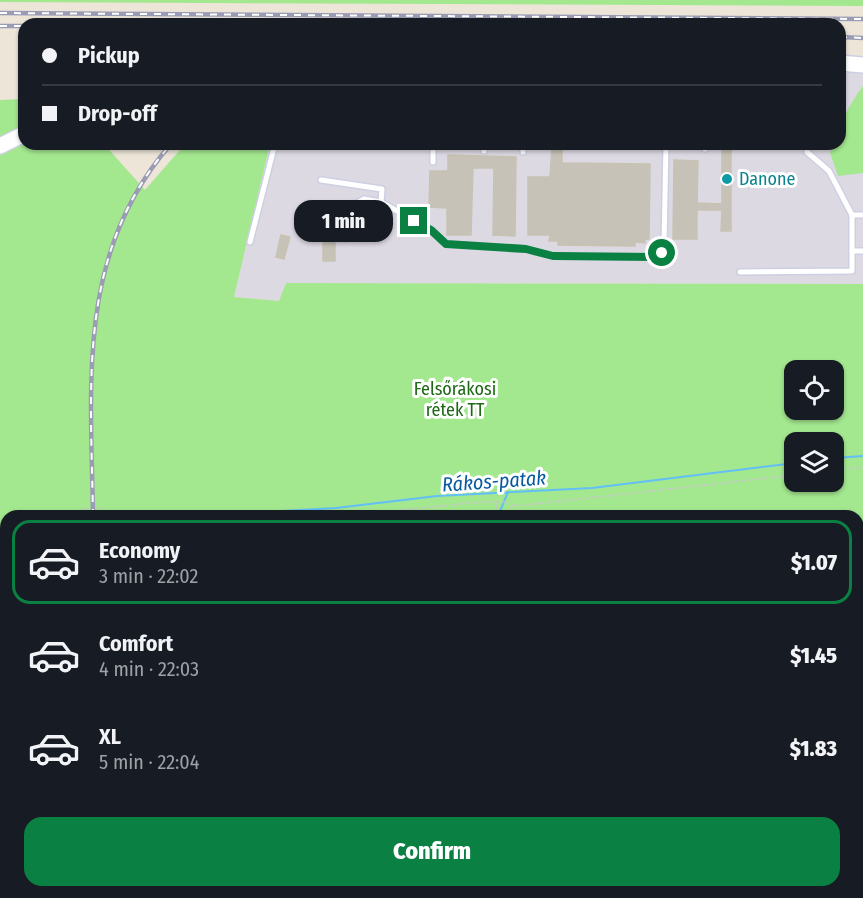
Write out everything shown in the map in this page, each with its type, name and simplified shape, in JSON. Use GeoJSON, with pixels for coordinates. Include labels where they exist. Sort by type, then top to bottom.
{"type":"FeatureCollection","features":[{"type":"Feature","properties":{"kind":"main road"},"geometry":{"type":"LineString","coordinates":[[846,64],[863,65]]}},
{"type":"Feature","properties":{"kind":"main road"},"geometry":{"type":"LineString","coordinates":[[0,147],[18,137]]}},
{"type":"Feature","properties":{"kind":"lane"},"geometry":{"type":"LineString","coordinates":[[250,242],[273,150]]}},
{"type":"Feature","properties":{"kind":"lane"},"geometry":{"type":"LineString","coordinates":[[433,150],[433,162]]}},
{"type":"Feature","properties":{"kind":"lane"},"geometry":{"type":"LineString","coordinates":[[345,239],[345,218],[352,206],[364,199],[381,202],[431,230],[446,244],[526,249],[553,256],[656,257],[662,253],[664,245],[666,150]]}},
{"type":"Feature","properties":{"kind":"lane"},"geometry":{"type":"LineString","coordinates":[[740,272],[852,271],[852,215],[829,171],[807,152]]}},
{"type":"Feature","properties":{"kind":"lane"},"geometry":{"type":"LineString","coordinates":[[321,180],[382,189],[381,202]]}},
{"type":"Feature","properties":{"kind":"lane"},"geometry":{"type":"LineString","coordinates":[[852,215],[863,215]]}},
{"type":"Feature","properties":{"kind":"lane"},"geometry":{"type":"LineString","coordinates":[[852,251],[863,251]]}},
{"type":"Feature","properties":{"kind":"path"},"geometry":{"type":"LineString","coordinates":[[844,469],[863,467]]}},
{"type":"Feature","properties":{"kind":"path"},"geometry":{"type":"LineString","coordinates":[[407,510],[498,502],[512,506],[784,476]]}},
{"type":"Feature","properties":{"kind":"path"},"geometry":{"type":"LineString","coordinates":[[495,510],[498,502]]}},
{"type":"Feature","properties":{"kind":"path"},"geometry":{"type":"LineString","coordinates":[[510,510],[512,506]]}},
{"type":"Feature","properties":{"kind":"path"},"geometry":{"type":"LineString","coordinates":[[83,509],[102,508]]}},
{"type":"Feature","properties":{"kind":"shaded area"},"geometry":{"type":"Polygon","coordinates":[[[846,68],[863,70],[863,284],[286,283],[280,301],[234,297],[269,150],[846,150],[846,68]]]}},
{"type":"Feature","properties":{"kind":"green space"},"geometry":{"type":"Polygon","coordinates":[[[0,0],[863,0],[863,6],[0,2],[0,0]]]}},
{"type":"Feature","properties":{"kind":"green space"},"geometry":{"type":"Polygon","coordinates":[[[863,86],[863,173],[838,176],[830,153],[831,150],[846,150],[846,113],[863,86]]]}},
{"type":"Feature","properties":{"kind":"green space","name":"Felsőrákosi rétek TT"},"geometry":{"type":"Polygon","coordinates":[[[18,99],[18,150],[109,150],[145,190],[180,150],[269,150],[234,297],[279,301],[286,283],[863,284],[863,510],[0,510],[0,100],[18,99]]]}},
{"type":"Feature","properties":{"kind":"building"},"geometry":{"type":"Polygon","coordinates":[[[552,150],[562,150],[562,163],[650,164],[649,239],[645,239],[645,243],[635,242],[635,246],[558,245],[558,241],[549,241],[550,235],[528,235],[528,177],[550,177],[552,150]]]}},
{"type":"Feature","properties":{"kind":"building"},"geometry":{"type":"Polygon","coordinates":[[[722,150],[731,150],[731,231],[721,231],[722,210],[697,210],[697,239],[673,239],[674,160],[698,161],[697,203],[722,204],[722,150]]]}},
{"type":"Feature","properties":{"kind":"building"},"geometry":{"type":"Polygon","coordinates":[[[448,155],[516,157],[515,236],[493,235],[494,168],[473,168],[471,235],[447,235],[447,208],[429,207],[430,171],[448,171],[448,155]]]}},
{"type":"Feature","properties":{"kind":"building"},"geometry":{"type":"Polygon","coordinates":[[[317,217],[335,217],[335,261],[323,261],[323,225],[317,225],[317,217]]]}},
{"type":"Feature","properties":{"kind":"building"},"geometry":{"type":"Polygon","coordinates":[[[281,235],[290,237],[284,259],[276,257],[281,235]]]}},
{"type":"Feature","properties":{"kind":"waterway","name":"Rákos-patak"},"geometry":{"type":"LineString","coordinates":[[844,457],[863,456]]}},
{"type":"Feature","properties":{"kind":"waterway","name":"Rákos-patak"},"geometry":{"type":"LineString","coordinates":[[300,510],[437,496],[592,488],[784,464]]}},
{"type":"Feature","properties":{"kind":"waterway"},"geometry":{"type":"LineString","coordinates":[[500,510],[508,492]]}},
{"type":"Feature","properties":{"kind":"railway"},"geometry":{"type":"LineString","coordinates":[[0,13],[719,18]]}},
{"type":"Feature","properties":{"kind":"railway"},"geometry":{"type":"LineString","coordinates":[[846,19],[863,19]]}},
{"type":"Feature","properties":{"kind":"railway"},"geometry":{"type":"LineString","coordinates":[[0,26],[18,26]]}},
{"type":"Feature","properties":{"kind":"railway"},"geometry":{"type":"LineString","coordinates":[[846,37],[863,38]]}},
{"type":"Feature","properties":{"kind":"railway"},"geometry":{"type":"LineString","coordinates":[[93,510],[92,368],[96,321],[104,274],[118,229],[140,186],[167,150]]}},
{"type":"Feature","properties":{"kind":"place","name":"Danone"},"geometry":{"type":"Point","coordinates":[727,179]}},
{"type":"Feature","properties":{"kind":"route"},"geometry":{"type":"LineString","coordinates":[[414,221],[431,230],[446,244],[526,249],[553,256],[656,257],[662,253]]}}]}
